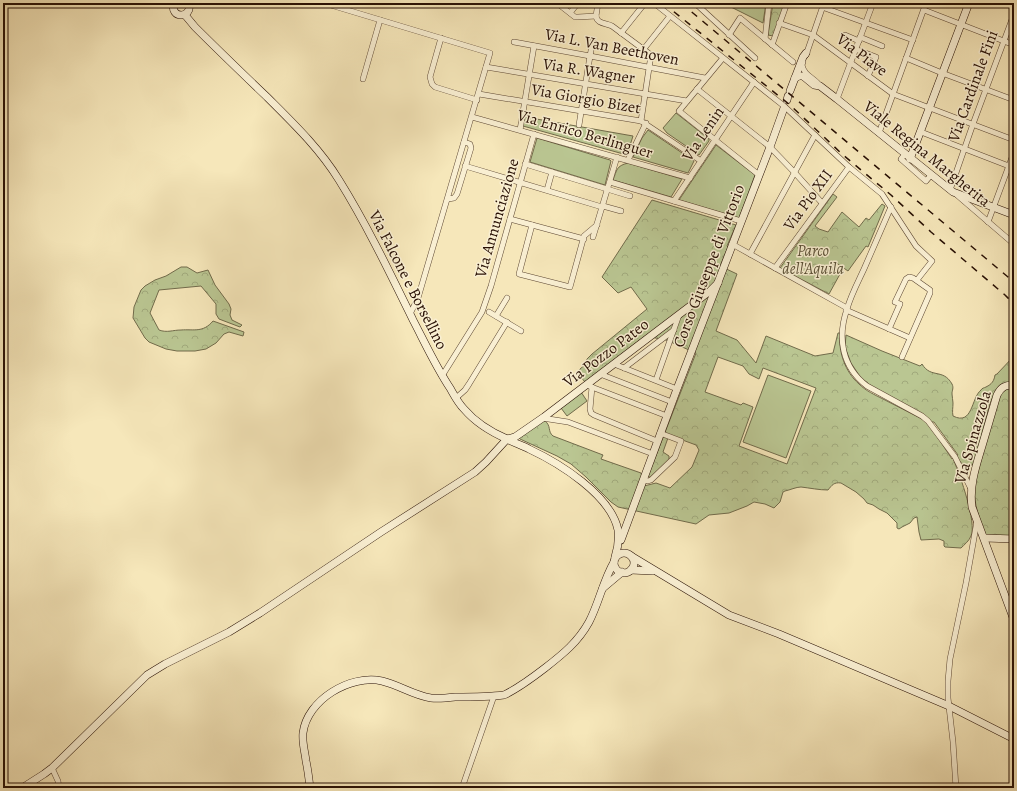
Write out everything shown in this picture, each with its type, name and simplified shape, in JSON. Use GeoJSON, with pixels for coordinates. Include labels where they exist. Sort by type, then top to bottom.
{"type":"FeatureCollection","features":[{"type":"Feature","properties":{"kind":"street","name":"Via Falcone e Borsellino"},"geometry":{"type":"LineString","coordinates":[[174,3],[174,9],[177,14],[185,14],[195,27],[302,132],[319,151],[338,178],[355,207],[433,361],[463,408],[474,419],[489,430],[529,448],[554,462],[589,488],[608,508],[613,516],[620,538],[630,555]]}},
{"type":"Feature","properties":{"kind":"street"},"geometry":{"type":"LineString","coordinates":[[185,14],[189,11],[189,3]]}},
{"type":"Feature","properties":{"kind":"street"},"geometry":{"type":"LineString","coordinates":[[324,3],[490,52],[418,298],[410,314]]}},
{"type":"Feature","properties":{"kind":"street"},"geometry":{"type":"LineString","coordinates":[[557,3],[575,16],[596,16]]}},
{"type":"Feature","properties":{"kind":"street"},"geometry":{"type":"LineString","coordinates":[[570,13],[578,3]]}},
{"type":"Feature","properties":{"kind":"street"},"geometry":{"type":"LineString","coordinates":[[598,3],[596,16],[598,22],[610,25],[651,55],[645,93],[643,122],[628,160]]}},
{"type":"Feature","properties":{"kind":"street"},"geometry":{"type":"LineString","coordinates":[[621,33],[645,3]]}},
{"type":"Feature","properties":{"kind":"street"},"geometry":{"type":"LineString","coordinates":[[654,3],[754,82],[786,100],[815,136],[882,194],[916,246],[932,261],[917,280]]}},
{"type":"Feature","properties":{"kind":"street"},"geometry":{"type":"LineString","coordinates":[[695,3],[701,6],[729,35],[755,58]]}},
{"type":"Feature","properties":{"kind":"street"},"geometry":{"type":"LineString","coordinates":[[765,39],[769,3]]}},
{"type":"Feature","properties":{"kind":"street"},"geometry":{"type":"LineString","coordinates":[[772,45],[787,3]]}},
{"type":"Feature","properties":{"kind":"street"},"geometry":{"type":"LineString","coordinates":[[837,99],[873,3]]}},
{"type":"Feature","properties":{"kind":"street"},"geometry":{"type":"LineString","coordinates":[[879,133],[926,3]]}},
{"type":"Feature","properties":{"kind":"street"},"geometry":{"type":"LineString","coordinates":[[908,156],[921,132],[969,3]]}},
{"type":"Feature","properties":{"kind":"street"},"geometry":{"type":"LineString","coordinates":[[806,53],[822,4],[912,40]]}},
{"type":"Feature","properties":{"kind":"street"},"geometry":{"type":"LineString","coordinates":[[924,10],[1014,45]]}},
{"type":"Feature","properties":{"kind":"street","name":"Via Cardinale Fini"},"geometry":{"type":"LineString","coordinates":[[952,191],[964,149],[1014,14]]}},
{"type":"Feature","properties":{"kind":"street"},"geometry":{"type":"LineString","coordinates":[[643,50],[670,16]]}},
{"type":"Feature","properties":{"kind":"street"},"geometry":{"type":"LineString","coordinates":[[729,35],[740,18],[793,62]]}},
{"type":"Feature","properties":{"kind":"street"},"geometry":{"type":"LineString","coordinates":[[363,79],[380,20]]}},
{"type":"Feature","properties":{"kind":"street","name":"Via Piave"},"geometry":{"type":"LineString","coordinates":[[779,23],[813,35],[893,94],[1014,140]]}},
{"type":"Feature","properties":{"kind":"street"},"geometry":{"type":"LineString","coordinates":[[845,35],[882,46]]}},
{"type":"Feature","properties":{"kind":"street","name":"Via Giorgio Bizet"},"geometry":{"type":"LineString","coordinates":[[441,38],[430,77],[432,84],[435,87],[478,97],[525,102],[643,122],[701,161]]}},
{"type":"Feature","properties":{"kind":"street"},"geometry":{"type":"LineString","coordinates":[[579,125],[593,40]]}},
{"type":"Feature","properties":{"kind":"street","name":"Via L. Van Beethoven"},"geometry":{"type":"LineString","coordinates":[[514,42],[706,78]]}},
{"type":"Feature","properties":{"kind":"street"},"geometry":{"type":"LineString","coordinates":[[520,130],[534,46]]}},
{"type":"Feature","properties":{"kind":"street"},"geometry":{"type":"LineString","coordinates":[[856,49],[876,57],[868,76]]}},
{"type":"Feature","properties":{"kind":"street","name":"Viale Regina Margherita"},"geometry":{"type":"LineString","coordinates":[[806,53],[802,65],[805,73],[952,191],[1014,244]]}},
{"type":"Feature","properties":{"kind":"street","name":"Corso Giuseppe di Vittorio"},"geometry":{"type":"LineString","coordinates":[[620,538],[770,147],[796,72],[803,56],[806,53]]}},
{"type":"Feature","properties":{"kind":"street"},"geometry":{"type":"LineString","coordinates":[[723,58],[678,111],[759,175]]}},
{"type":"Feature","properties":{"kind":"street"},"geometry":{"type":"LineString","coordinates":[[906,58],[1014,100]]}},
{"type":"Feature","properties":{"kind":"street","name":"Via R. Wagner"},"geometry":{"type":"LineString","coordinates":[[486,67],[687,101]]}},
{"type":"Feature","properties":{"kind":"street","name":"Viale Regina Margherita"},"geometry":{"type":"LineString","coordinates":[[795,78],[797,76],[803,76],[814,85],[820,86]]}},
{"type":"Feature","properties":{"kind":"street","name":"Via Lenin"},"geometry":{"type":"LineString","coordinates":[[674,202],[754,82]]}},
{"type":"Feature","properties":{"kind":"street"},"geometry":{"type":"LineString","coordinates":[[697,89],[770,147],[822,203]]}},
{"type":"Feature","properties":{"kind":"street","name":"Via Enrico Berlinguer"},"geometry":{"type":"LineString","coordinates":[[472,116],[690,178]]}},
{"type":"Feature","properties":{"kind":"street"},"geometry":{"type":"LineString","coordinates":[[921,132],[1011,167]]}},
{"type":"Feature","properties":{"kind":"street","name":"Via Annunciazione"},"geometry":{"type":"LineString","coordinates":[[442,376],[484,308],[534,134]]}},
{"type":"Feature","properties":{"kind":"street"},"geometry":{"type":"LineString","coordinates":[[750,254],[815,136]]}},
{"type":"Feature","properties":{"kind":"street"},"geometry":{"type":"LineString","coordinates":[[448,199],[454,198],[457,194],[466,166],[471,146],[470,144],[464,142]]}},
{"type":"Feature","properties":{"kind":"street"},"geometry":{"type":"LineString","coordinates":[[988,222],[1011,167],[1014,152]]}},
{"type":"Feature","properties":{"kind":"street"},"geometry":{"type":"LineString","coordinates":[[593,237],[617,157]]}},
{"type":"Feature","properties":{"kind":"street"},"geometry":{"type":"LineString","coordinates":[[526,164],[630,196]]}},
{"type":"Feature","properties":{"kind":"street"},"geometry":{"type":"LineString","coordinates":[[466,166],[621,212]]}},
{"type":"Feature","properties":{"kind":"street","name":"Via Pio XII"},"geometry":{"type":"LineString","coordinates":[[775,268],[849,167]]}},
{"type":"Feature","properties":{"kind":"street"},"geometry":{"type":"LineString","coordinates":[[547,190],[552,172]]}},
{"type":"Feature","properties":{"kind":"street"},"geometry":{"type":"LineString","coordinates":[[610,182],[741,221]]}},
{"type":"Feature","properties":{"kind":"street"},"geometry":{"type":"LineString","coordinates":[[952,191],[1014,215]]}},
{"type":"Feature","properties":{"kind":"street"},"geometry":{"type":"LineString","coordinates":[[891,207],[847,309],[842,330],[843,346],[846,358],[859,380],[867,386],[922,416],[928,421],[955,457],[971,489]]}},
{"type":"Feature","properties":{"kind":"street"},"geometry":{"type":"LineString","coordinates":[[510,219],[584,239]]}},
{"type":"Feature","properties":{"kind":"street"},"geometry":{"type":"LineString","coordinates":[[532,225],[519,274],[570,287],[584,236],[597,226]]}},
{"type":"Feature","properties":{"kind":"street"},"geometry":{"type":"LineString","coordinates":[[732,244],[847,309],[910,338]]}},
{"type":"Feature","properties":{"kind":"street"},"geometry":{"type":"LineString","coordinates":[[889,329],[900,304],[895,302],[907,278],[911,277],[917,280],[930,290],[931,292],[902,356]]}},
{"type":"Feature","properties":{"kind":"street","name":"Via Pozzo Pateo"},"geometry":{"type":"LineString","coordinates":[[507,439],[515,437],[589,386],[600,374],[710,291],[718,283]]}},
{"type":"Feature","properties":{"kind":"street"},"geometry":{"type":"LineString","coordinates":[[496,316],[507,298]]}},
{"type":"Feature","properties":{"kind":"street"},"geometry":{"type":"LineString","coordinates":[[489,312],[521,331]]}},
{"type":"Feature","properties":{"kind":"street"},"geometry":{"type":"LineString","coordinates":[[656,380],[679,314]]}},
{"type":"Feature","properties":{"kind":"street"},"geometry":{"type":"LineString","coordinates":[[456,398],[465,390],[507,322]]}},
{"type":"Feature","properties":{"kind":"street","name":"Via Pozzo Pateo"},"geometry":{"type":"LineString","coordinates":[[624,368],[674,330]]}},
{"type":"Feature","properties":{"kind":"street"},"geometry":{"type":"LineString","coordinates":[[614,364],[677,389]]}},
{"type":"Feature","properties":{"kind":"street"},"geometry":{"type":"LineString","coordinates":[[600,374],[672,402]]}},
{"type":"Feature","properties":{"kind":"street","name":"Via Spinazzola"},"geometry":{"type":"LineString","coordinates":[[1014,385],[1009,385],[999,390],[975,470],[971,489],[972,507],[985,538],[1014,620]]}},
{"type":"Feature","properties":{"kind":"street"},"geometry":{"type":"LineString","coordinates":[[657,441],[591,413],[589,386],[667,416]]}},
{"type":"Feature","properties":{"kind":"street"},"geometry":{"type":"LineString","coordinates":[[542,418],[568,422],[653,454]]}},
{"type":"Feature","properties":{"kind":"street"},"geometry":{"type":"LineString","coordinates":[[643,480],[651,480],[676,456],[681,441],[660,433]]}},
{"type":"Feature","properties":{"kind":"street"},"geometry":{"type":"LineString","coordinates":[[22,788],[52,768],[147,675],[165,664],[229,632],[260,613],[381,532],[462,481],[486,462],[507,439]]}},
{"type":"Feature","properties":{"kind":"street"},"geometry":{"type":"LineString","coordinates":[[956,788],[948,680],[950,659],[966,583],[977,520]]}},
{"type":"Feature","properties":{"kind":"street","name":"Via Falcone e Borsellino"},"geometry":{"type":"LineString","coordinates":[[310,788],[303,744],[303,733],[306,722],[317,705],[328,694],[346,684],[370,680],[382,681],[419,695],[433,698],[494,696],[504,695],[514,690],[526,683],[570,648],[579,638],[589,622],[608,573],[615,560],[620,538]]}},
{"type":"Feature","properties":{"kind":"street"},"geometry":{"type":"LineString","coordinates":[[985,538],[1014,539]]}},
{"type":"Feature","properties":{"kind":"street"},"geometry":{"type":"LineString","coordinates":[[654,571],[631,570],[628,572],[622,572],[617,570],[614,565],[615,560],[617,555],[623,553],[630,555],[654,571],[729,615],[779,634],[949,706],[1014,738]]}},
{"type":"Feature","properties":{"kind":"street"},"geometry":{"type":"LineString","coordinates":[[630,555],[633,564],[631,570]]}},
{"type":"Feature","properties":{"kind":"street"},"geometry":{"type":"LineString","coordinates":[[602,590],[622,572]]}},
{"type":"Feature","properties":{"kind":"street"},"geometry":{"type":"LineString","coordinates":[[462,788],[494,696]]}},
{"type":"Feature","properties":{"kind":"street"},"geometry":{"type":"LineString","coordinates":[[52,768],[58,781],[59,788]]}},
{"type":"Feature","properties":{"kind":"green space"},"geometry":{"type":"Polygon","coordinates":[[[723,3],[766,3],[763,23],[723,3]]]}},
{"type":"Feature","properties":{"kind":"green space"},"geometry":{"type":"Polygon","coordinates":[[[773,3],[785,3],[773,36],[768,35],[773,3]]]}},
{"type":"Feature","properties":{"kind":"green space"},"geometry":{"type":"Polygon","coordinates":[[[676,113],[709,139],[699,155],[667,133],[663,128],[676,113]]]}},
{"type":"Feature","properties":{"kind":"green space"},"geometry":{"type":"Polygon","coordinates":[[[525,117],[633,136],[627,155],[523,126],[525,117]]]}},
{"type":"Feature","properties":{"kind":"green space"},"geometry":{"type":"Polygon","coordinates":[[[648,130],[694,161],[688,173],[633,157],[642,138],[648,130]]]}},
{"type":"Feature","properties":{"kind":"green space"},"geometry":{"type":"Polygon","coordinates":[[[537,138],[610,160],[605,185],[530,162],[537,138]]]}},
{"type":"Feature","properties":{"kind":"green space"},"geometry":{"type":"Polygon","coordinates":[[[716,145],[755,175],[739,218],[679,200],[716,145]]]}},
{"type":"Feature","properties":{"kind":"green space"},"geometry":{"type":"Polygon","coordinates":[[[628,163],[682,179],[671,197],[613,180],[619,167],[628,163]]]}},
{"type":"Feature","properties":{"kind":"green space","name":"Parco dell'Aquila"},"geometry":{"type":"Polygon","coordinates":[[[833,194],[837,197],[815,226],[828,232],[842,212],[859,227],[866,218],[869,220],[882,204],[885,206],[868,247],[866,246],[848,271],[835,262],[832,269],[840,274],[829,294],[780,268],[833,194]]]}},
{"type":"Feature","properties":{"kind":"green space"},"geometry":{"type":"Polygon","coordinates":[[[652,200],[736,225],[720,266],[737,274],[716,331],[737,340],[756,363],[766,336],[815,356],[833,353],[838,333],[840,333],[841,354],[846,367],[854,379],[871,393],[928,423],[952,459],[953,458],[964,487],[970,510],[972,530],[969,540],[961,548],[945,547],[944,541],[939,539],[921,540],[917,517],[899,529],[897,528],[897,523],[887,513],[867,503],[856,492],[841,483],[833,484],[828,490],[801,487],[795,488],[783,492],[780,502],[774,508],[765,504],[754,502],[729,513],[709,515],[696,524],[618,507],[571,464],[520,439],[519,438],[544,420],[548,424],[550,432],[553,436],[603,455],[601,459],[641,473],[644,486],[656,483],[670,488],[692,467],[699,450],[696,445],[669,435],[663,452],[669,456],[669,461],[651,478],[648,476],[696,353],[666,340],[645,336],[585,382],[578,374],[580,369],[586,364],[587,359],[592,354],[647,309],[631,287],[618,293],[602,277],[652,200]],[[718,357],[705,392],[741,405],[743,403],[753,407],[739,446],[787,464],[816,388],[763,368],[759,379],[749,374],[743,366],[718,357]]]}},
{"type":"Feature","properties":{"kind":"green space"},"geometry":{"type":"Polygon","coordinates":[[[181,267],[187,267],[197,273],[208,270],[215,285],[229,304],[232,320],[242,325],[240,327],[219,319],[216,314],[216,304],[201,286],[159,290],[150,313],[159,330],[198,330],[206,327],[213,321],[244,332],[243,336],[229,332],[224,334],[216,343],[206,349],[195,351],[177,351],[166,349],[149,342],[145,338],[133,318],[134,307],[141,290],[155,280],[166,276],[181,267]]]}},
{"type":"Feature","properties":{"kind":"green space"},"geometry":{"type":"Polygon","coordinates":[[[846,335],[920,366],[922,364],[929,371],[945,376],[953,387],[953,416],[960,418],[968,414],[978,394],[993,381],[995,375],[1014,356],[1014,382],[997,389],[990,403],[975,462],[972,465],[964,465],[960,461],[956,456],[958,455],[934,422],[870,385],[861,378],[851,363],[845,347],[846,335]]]}},
{"type":"Feature","properties":{"kind":"green space"},"geometry":{"type":"Polygon","coordinates":[[[768,375],[811,391],[786,458],[743,442],[768,375]]]}},
{"type":"Feature","properties":{"kind":"green space"},"geometry":{"type":"Polygon","coordinates":[[[1014,387],[1014,537],[986,535],[977,511],[974,486],[998,397],[1002,391],[1014,387]]]}},
{"type":"Feature","properties":{"kind":"green space"},"geometry":{"type":"Polygon","coordinates":[[[581,392],[587,401],[567,416],[561,408],[581,392]]]}},
{"type":"Feature","properties":{"kind":"railway"},"geometry":{"type":"LineString","coordinates":[[663,3],[790,105],[842,154],[891,195],[1014,304]]}},
{"type":"Feature","properties":{"kind":"railway"},"geometry":{"type":"LineString","coordinates":[[681,3],[1014,282]]}}]}
